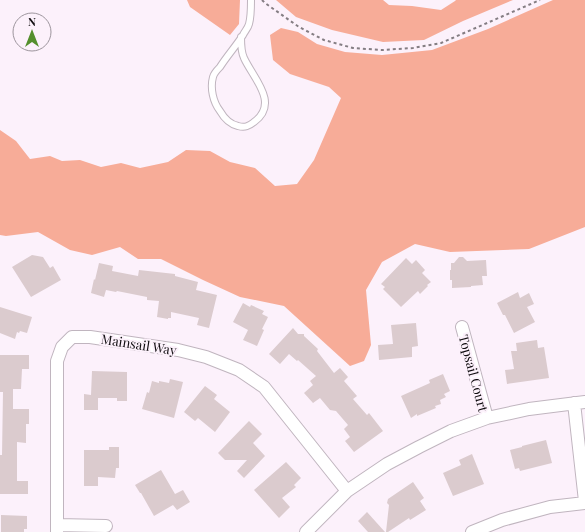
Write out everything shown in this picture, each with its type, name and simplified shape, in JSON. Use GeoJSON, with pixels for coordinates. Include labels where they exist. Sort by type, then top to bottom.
{"type":"FeatureCollection","features":[{"type":"Feature","properties":{"kind":"street","name":"Topsail Court"},"geometry":{"type":"LineString","coordinates":[[462,327],[487,418]]}},
{"type":"Feature","properties":{"kind":"street","name":"Mainsail Way"},"geometry":{"type":"LineString","coordinates":[[57,529],[57,361],[62,347],[72,337],[90,337],[178,350],[206,357],[239,370],[264,387],[347,491]]}},
{"type":"Feature","properties":{"kind":"street"},"geometry":{"type":"LineString","coordinates":[[306,532],[347,491],[387,464],[451,431],[487,418],[529,409],[580,403],[585,502],[550,507],[502,520],[472,532]]}},
{"type":"Feature","properties":{"kind":"street"},"geometry":{"type":"LineString","coordinates":[[57,529],[106,526]]}},
{"type":"Feature","properties":{"kind":"lane"},"geometry":{"type":"LineString","coordinates":[[241,37],[244,57],[261,88],[265,99],[264,110],[258,119],[248,126],[242,127],[233,125],[224,118],[216,107],[212,93],[213,75],[238,44],[241,37],[249,25],[251,0]]}},
{"type":"Feature","properties":{"kind":"path"},"geometry":{"type":"LineString","coordinates":[[262,0],[299,27],[324,40],[354,48],[382,50],[412,48],[442,43],[540,0]]}},
{"type":"Feature","properties":{"kind":"shaded area"},"geometry":{"type":"Polygon","coordinates":[[[187,0],[240,0],[239,24],[230,35],[190,7],[187,0]]]}},
{"type":"Feature","properties":{"kind":"shaded area"},"geometry":{"type":"Polygon","coordinates":[[[276,0],[383,0],[389,5],[412,6],[441,10],[456,0],[513,0],[463,21],[424,40],[383,42],[332,30],[296,17],[276,0]]]}},
{"type":"Feature","properties":{"kind":"shaded area"},"geometry":{"type":"Polygon","coordinates":[[[553,0],[585,0],[585,227],[529,249],[450,252],[415,244],[382,262],[366,290],[371,345],[364,361],[350,366],[284,306],[240,297],[161,259],[138,259],[120,247],[92,255],[70,250],[38,232],[6,236],[0,235],[0,130],[16,141],[30,159],[50,156],[62,161],[80,160],[101,167],[121,163],[140,168],[168,162],[186,150],[210,151],[230,162],[255,168],[275,186],[297,184],[314,160],[341,98],[329,87],[290,74],[273,60],[270,35],[281,28],[298,32],[317,44],[345,52],[382,55],[432,50],[488,29],[553,0]]]}},
{"type":"Feature","properties":{"kind":"building"},"geometry":{"type":"Polygon","coordinates":[[[32,255],[43,257],[50,268],[53,266],[61,280],[31,297],[12,267],[32,255]]]}},
{"type":"Feature","properties":{"kind":"building"},"geometry":{"type":"Polygon","coordinates":[[[459,257],[463,257],[467,261],[486,260],[487,276],[482,276],[483,285],[452,288],[452,280],[450,280],[451,263],[454,263],[459,257]]]}},
{"type":"Feature","properties":{"kind":"building"},"geometry":{"type":"Polygon","coordinates":[[[406,258],[412,264],[416,260],[425,270],[422,273],[431,282],[420,294],[418,291],[401,307],[383,289],[385,287],[381,284],[406,258]]]}},
{"type":"Feature","properties":{"kind":"building"},"geometry":{"type":"Polygon","coordinates":[[[99,263],[113,266],[112,271],[138,276],[139,270],[175,274],[175,276],[198,282],[196,290],[217,295],[209,328],[197,325],[199,318],[171,312],[171,318],[168,319],[157,317],[159,301],[147,300],[147,297],[106,290],[104,297],[91,293],[99,263]]]}},
{"type":"Feature","properties":{"kind":"building"},"geometry":{"type":"Polygon","coordinates":[[[518,292],[520,298],[529,293],[534,304],[527,307],[535,322],[514,333],[497,303],[518,292]]]}},
{"type":"Feature","properties":{"kind":"building"},"geometry":{"type":"Polygon","coordinates":[[[243,303],[250,307],[251,305],[264,311],[262,314],[268,317],[262,329],[264,330],[257,346],[243,340],[248,330],[233,322],[243,303]]]}},
{"type":"Feature","properties":{"kind":"building"},"geometry":{"type":"Polygon","coordinates":[[[0,307],[32,317],[27,333],[20,331],[19,333],[17,332],[15,339],[0,333],[0,307]]]}},
{"type":"Feature","properties":{"kind":"building"},"geometry":{"type":"Polygon","coordinates":[[[416,323],[418,346],[412,347],[412,357],[379,360],[378,345],[393,344],[391,325],[416,323]]]}},
{"type":"Feature","properties":{"kind":"building"},"geometry":{"type":"Polygon","coordinates":[[[293,328],[298,334],[304,334],[304,336],[318,349],[317,351],[334,373],[340,368],[348,377],[344,381],[357,396],[353,399],[367,415],[369,413],[383,431],[354,452],[345,441],[350,437],[344,429],[348,425],[336,411],[330,410],[320,398],[313,403],[304,393],[313,385],[310,381],[316,376],[289,354],[280,364],[269,354],[293,328]]]}},
{"type":"Feature","properties":{"kind":"building"},"geometry":{"type":"Polygon","coordinates":[[[537,340],[538,348],[544,347],[549,378],[507,384],[505,370],[514,369],[511,351],[517,351],[516,343],[537,340]]]}},
{"type":"Feature","properties":{"kind":"building"},"geometry":{"type":"Polygon","coordinates":[[[0,355],[29,355],[29,369],[22,369],[21,389],[13,389],[13,409],[29,409],[29,424],[26,424],[26,443],[17,442],[17,481],[28,481],[28,494],[0,494],[3,392],[0,392],[0,355]]]}},
{"type":"Feature","properties":{"kind":"building"},"geometry":{"type":"Polygon","coordinates":[[[92,371],[127,372],[127,401],[117,401],[117,398],[98,398],[98,410],[84,410],[84,394],[91,395],[92,371]]]}},
{"type":"Feature","properties":{"kind":"building"},"geometry":{"type":"Polygon","coordinates":[[[443,374],[450,391],[444,394],[446,397],[440,400],[441,404],[435,406],[436,408],[417,416],[417,414],[411,418],[401,396],[430,383],[429,380],[443,374]]]}},
{"type":"Feature","properties":{"kind":"building"},"geometry":{"type":"Polygon","coordinates":[[[170,379],[183,382],[174,418],[142,409],[147,392],[149,393],[152,381],[169,383],[170,379]]]}},
{"type":"Feature","properties":{"kind":"building"},"geometry":{"type":"Polygon","coordinates":[[[205,386],[217,395],[214,399],[230,412],[215,432],[198,418],[195,421],[184,412],[205,386]]]}},
{"type":"Feature","properties":{"kind":"building"},"geometry":{"type":"Polygon","coordinates":[[[249,421],[262,434],[253,443],[265,456],[244,478],[237,471],[247,460],[225,460],[218,453],[249,421]]]}},
{"type":"Feature","properties":{"kind":"building"},"geometry":{"type":"Polygon","coordinates":[[[546,440],[552,463],[520,471],[519,468],[515,469],[510,450],[546,440]]]}},
{"type":"Feature","properties":{"kind":"building"},"geometry":{"type":"Polygon","coordinates":[[[109,447],[119,447],[119,468],[116,468],[115,478],[98,477],[98,486],[84,486],[84,450],[109,450],[109,447]]]}},
{"type":"Feature","properties":{"kind":"building"},"geometry":{"type":"Polygon","coordinates":[[[472,454],[484,484],[453,496],[443,473],[461,465],[459,460],[472,454]]]}},
{"type":"Feature","properties":{"kind":"building"},"geometry":{"type":"Polygon","coordinates":[[[286,462],[301,478],[294,485],[296,487],[282,498],[290,507],[279,518],[254,490],[286,462]]]}},
{"type":"Feature","properties":{"kind":"building"},"geometry":{"type":"Polygon","coordinates":[[[161,470],[175,494],[183,490],[190,502],[177,510],[173,505],[154,516],[135,485],[161,470]]]}},
{"type":"Feature","properties":{"kind":"building"},"geometry":{"type":"Polygon","coordinates":[[[413,482],[424,498],[420,501],[426,510],[386,532],[389,505],[387,503],[388,499],[413,482]]]}},
{"type":"Feature","properties":{"kind":"building"},"geometry":{"type":"Polygon","coordinates":[[[367,512],[385,532],[368,532],[358,521],[367,512]]]}},
{"type":"Feature","properties":{"kind":"building"},"geometry":{"type":"Polygon","coordinates":[[[1,515],[27,516],[27,529],[24,529],[24,532],[1,532],[1,515]]]}}]}
